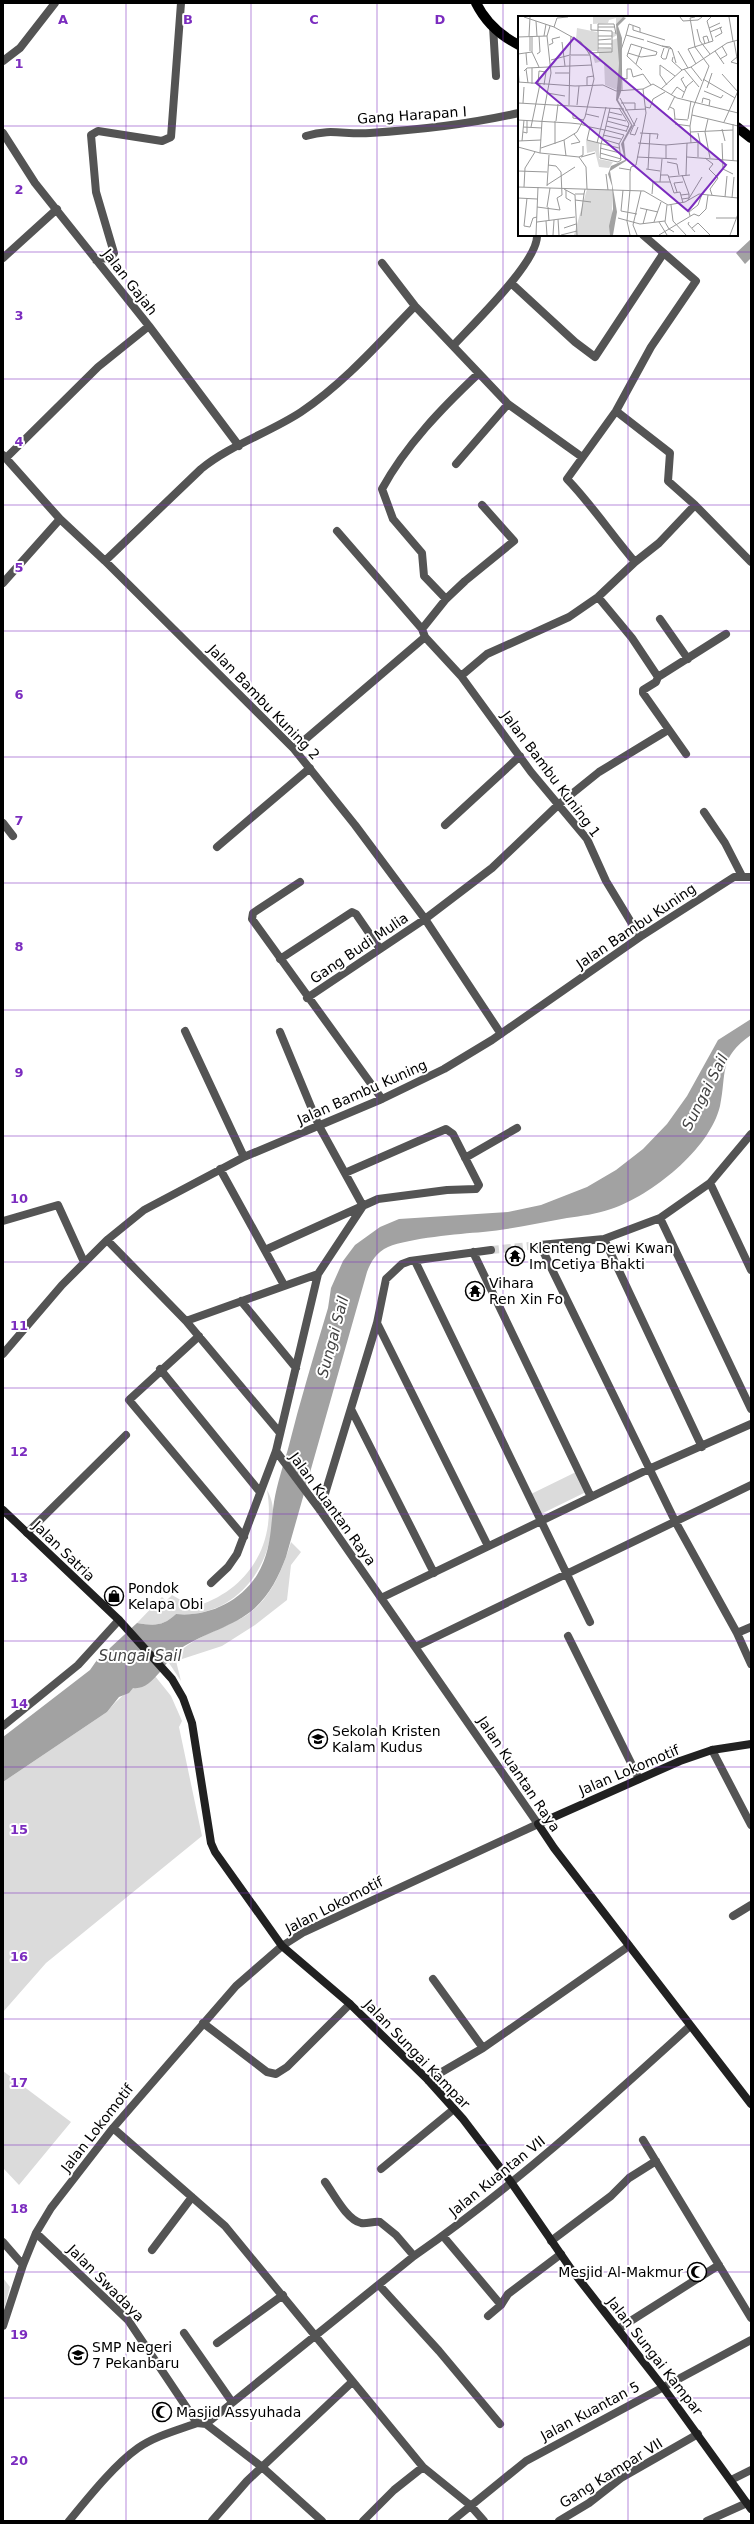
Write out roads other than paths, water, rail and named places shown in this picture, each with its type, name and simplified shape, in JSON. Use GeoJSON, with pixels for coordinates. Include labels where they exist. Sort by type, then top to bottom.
{"type":"FeatureCollection","features":[{"type":"Feature","properties":{"kind":"main road"},"geometry":{"type":"LineString","coordinates":[[476,3],[493,26],[507,39],[518,44]]}},
{"type":"Feature","properties":{"kind":"main road"},"geometry":{"type":"LineString","coordinates":[[738,128],[751,138]]}},
{"type":"Feature","properties":{"kind":"street"},"geometry":{"type":"LineString","coordinates":[[3,61],[20,48],[55,3]]}},
{"type":"Feature","properties":{"kind":"street"},"geometry":{"type":"LineString","coordinates":[[96,260],[111,257],[114,253],[96,192],[91,135],[98,131],[162,141],[171,137],[181,3]]}},
{"type":"Feature","properties":{"kind":"street"},"geometry":{"type":"LineString","coordinates":[[493,26],[496,76]]}},
{"type":"Feature","properties":{"kind":"street","name":"Gang Harapan I"},"geometry":{"type":"LineString","coordinates":[[306,136],[322,131],[368,134],[473,124],[518,113]]}},
{"type":"Feature","properties":{"kind":"street","name":"Jalan Gajah"},"geometry":{"type":"LineString","coordinates":[[3,133],[35,183],[148,326],[239,446]]}},
{"type":"Feature","properties":{"kind":"street"},"geometry":{"type":"LineString","coordinates":[[3,258],[57,210]]}},
{"type":"Feature","properties":{"kind":"street"},"geometry":{"type":"LineString","coordinates":[[453,346],[511,282],[534,252],[537,236]]}},
{"type":"Feature","properties":{"kind":"street"},"geometry":{"type":"LineString","coordinates":[[635,562],[612,536],[588,501],[566,479],[616,411],[651,347],[696,281],[644,236]]}},
{"type":"Feature","properties":{"kind":"street"},"geometry":{"type":"LineString","coordinates":[[511,282],[575,342],[595,357],[663,254]]}},
{"type":"Feature","properties":{"kind":"street"},"geometry":{"type":"LineString","coordinates":[[382,263],[415,306],[508,404],[582,457]]}},
{"type":"Feature","properties":{"kind":"street"},"geometry":{"type":"LineString","coordinates":[[106,561],[201,468],[215,457],[272,430],[330,390],[415,306]]}},
{"type":"Feature","properties":{"kind":"street"},"geometry":{"type":"LineString","coordinates":[[5,456],[98,367],[148,326]]}},
{"type":"Feature","properties":{"kind":"street"},"geometry":{"type":"LineString","coordinates":[[446,599],[424,576],[422,553],[393,519],[382,489],[392,471],[443,406],[478,374]]}},
{"type":"Feature","properties":{"kind":"street"},"geometry":{"type":"LineString","coordinates":[[456,464],[508,404]]}},
{"type":"Feature","properties":{"kind":"street"},"geometry":{"type":"LineString","coordinates":[[616,411],[670,453],[668,481],[695,505],[751,562]]}},
{"type":"Feature","properties":{"kind":"street","name":"Jalan Bambu Kuning 2"},"geometry":{"type":"LineString","coordinates":[[5,456],[60,519],[106,561],[294,749],[425,919],[500,1034]]}},
{"type":"Feature","properties":{"kind":"street"},"geometry":{"type":"LineString","coordinates":[[294,749],[423,633],[446,599],[514,540],[482,505]]}},
{"type":"Feature","properties":{"kind":"street"},"geometry":{"type":"LineString","coordinates":[[461,676],[487,654],[569,617],[598,597],[635,562],[659,543],[695,505]]}},
{"type":"Feature","properties":{"kind":"street"},"geometry":{"type":"LineString","coordinates":[[3,583],[60,519]]}},
{"type":"Feature","properties":{"kind":"street","name":"Jalan Bambu Kuning 1"},"geometry":{"type":"LineString","coordinates":[[337,531],[461,676],[520,756],[558,805],[587,839],[606,881],[640,937]]}},
{"type":"Feature","properties":{"kind":"street"},"geometry":{"type":"LineString","coordinates":[[598,597],[632,638],[658,677]]}},
{"type":"Feature","properties":{"kind":"street"},"geometry":{"type":"LineString","coordinates":[[660,619],[688,660]]}},
{"type":"Feature","properties":{"kind":"street"},"geometry":{"type":"LineString","coordinates":[[686,754],[643,693],[644,690],[656,682],[658,677],[688,660],[726,634]]}},
{"type":"Feature","properties":{"kind":"street","name":"Gang Budi Mulia"},"geometry":{"type":"LineString","coordinates":[[307,998],[425,919],[492,868],[558,805],[599,772],[668,730]]}},
{"type":"Feature","properties":{"kind":"street"},"geometry":{"type":"LineString","coordinates":[[445,825],[520,756]]}},
{"type":"Feature","properties":{"kind":"street"},"geometry":{"type":"LineString","coordinates":[[217,847],[310,768]]}},
{"type":"Feature","properties":{"kind":"street"},"geometry":{"type":"LineString","coordinates":[[704,812],[725,843],[742,876]]}},
{"type":"Feature","properties":{"kind":"street"},"geometry":{"type":"LineString","coordinates":[[3,823],[13,836]]}},
{"type":"Feature","properties":{"kind":"street","name":"Jalan Bambu Kuning"},"geometry":{"type":"LineString","coordinates":[[3,1354],[84,1262],[107,1240],[144,1210],[244,1157],[382,1099],[444,1069],[500,1034],[640,937],[734,877],[751,877]]}},
{"type":"Feature","properties":{"kind":"street"},"geometry":{"type":"LineString","coordinates":[[300,882],[253,913],[252,919],[307,998],[382,1099]]}},
{"type":"Feature","properties":{"kind":"street"},"geometry":{"type":"LineString","coordinates":[[280,959],[352,912],[356,914],[380,949]]}},
{"type":"Feature","properties":{"kind":"street"},"geometry":{"type":"LineString","coordinates":[[185,1031],[244,1157]]}},
{"type":"Feature","properties":{"kind":"street"},"geometry":{"type":"LineString","coordinates":[[280,1032],[319,1126],[362,1206]]}},
{"type":"Feature","properties":{"kind":"street"},"geometry":{"type":"LineString","coordinates":[[465,1158],[517,1128]]}},
{"type":"Feature","properties":{"kind":"street"},"geometry":{"type":"LineString","coordinates":[[265,1250],[378,1200],[407,1195],[476,1189],[479,1185],[450,1130],[446,1129],[345,1173]]}},
{"type":"Feature","properties":{"kind":"street"},"geometry":{"type":"LineString","coordinates":[[751,1134],[710,1183],[660,1218],[604,1239],[540,1245],[675,1521],[737,1633],[751,1664]]}},
{"type":"Feature","properties":{"kind":"street"},"geometry":{"type":"LineString","coordinates":[[220,1169],[284,1285]]}},
{"type":"Feature","properties":{"kind":"street"},"geometry":{"type":"LineString","coordinates":[[710,1183],[751,1270]]}},
{"type":"Feature","properties":{"kind":"street"},"geometry":{"type":"LineString","coordinates":[[3,1221],[54,1204],[58,1205],[84,1262]]}},
{"type":"Feature","properties":{"kind":"street"},"geometry":{"type":"LineString","coordinates":[[211,1583],[228,1567],[244,1537],[260,1492],[278,1454],[280,1433],[318,1274],[362,1206]]}},
{"type":"Feature","properties":{"kind":"street"},"geometry":{"type":"LineString","coordinates":[[660,1218],[751,1409]]}},
{"type":"Feature","properties":{"kind":"street"},"geometry":{"type":"LineString","coordinates":[[604,1239],[702,1447]]}},
{"type":"Feature","properties":{"kind":"street"},"geometry":{"type":"LineString","coordinates":[[107,1240],[186,1321],[280,1433]]}},
{"type":"Feature","properties":{"kind":"street"},"geometry":{"type":"LineString","coordinates":[[320,1510],[377,1323],[386,1279],[402,1264],[491,1250]]}},
{"type":"Feature","properties":{"kind":"street"},"geometry":{"type":"LineString","coordinates":[[473,1252],[591,1497]]}},
{"type":"Feature","properties":{"kind":"street"},"geometry":{"type":"LineString","coordinates":[[415,1261],[590,1622]]}},
{"type":"Feature","properties":{"kind":"street"},"geometry":{"type":"LineString","coordinates":[[186,1321],[318,1274]]}},
{"type":"Feature","properties":{"kind":"street"},"geometry":{"type":"LineString","coordinates":[[241,1301],[296,1368]]}},
{"type":"Feature","properties":{"kind":"street"},"geometry":{"type":"LineString","coordinates":[[377,1323],[488,1546]]}},
{"type":"Feature","properties":{"kind":"street"},"geometry":{"type":"LineString","coordinates":[[199,1336],[130,1397],[130,1402],[244,1537]]}},
{"type":"Feature","properties":{"kind":"street"},"geometry":{"type":"LineString","coordinates":[[160,1369],[260,1492]]}},
{"type":"Feature","properties":{"kind":"street"},"geometry":{"type":"LineString","coordinates":[[351,1409],[434,1573]]}},
{"type":"Feature","properties":{"kind":"street"},"geometry":{"type":"LineString","coordinates":[[381,1598],[649,1469],[702,1447],[751,1424]]}},
{"type":"Feature","properties":{"kind":"street"},"geometry":{"type":"LineString","coordinates":[[27,1533],[126,1435]]}},
{"type":"Feature","properties":{"kind":"street","name":"Jalan Kuantan Raya"},"geometry":{"type":"LineString","coordinates":[[278,1454],[320,1510],[554,1848],[689,2027],[751,2104]]}},
{"type":"Feature","properties":{"kind":"street"},"geometry":{"type":"LineString","coordinates":[[415,1647],[751,1485]]}},
{"type":"Feature","properties":{"kind":"street","name":"Jalan Satria"},"geometry":{"type":"LineString","coordinates":[[3,1510],[119,1620],[172,1679]]}},
{"type":"Feature","properties":{"kind":"street"},"geometry":{"type":"LineString","coordinates":[[3,1726],[78,1665],[119,1620]]}},
{"type":"Feature","properties":{"kind":"street"},"geometry":{"type":"LineString","coordinates":[[737,1633],[751,1627]]}},
{"type":"Feature","properties":{"kind":"street"},"geometry":{"type":"LineString","coordinates":[[568,1636],[639,1779]]}},
{"type":"Feature","properties":{"kind":"street","name":"Jalan Sungai Kampar"},"geometry":{"type":"LineString","coordinates":[[172,1679],[183,1698],[192,1723],[211,1842],[215,1852],[282,1946],[350,2004],[428,2080],[454,2109],[511,2182],[551,2241],[663,2387],[749,2506]]}},
{"type":"Feature","properties":{"kind":"street","name":"Jalan Lokomotif"},"geometry":{"type":"LineString","coordinates":[[3,2326],[22,2265],[36,2233],[51,2208],[113,2128],[203,2023],[236,1986],[282,1946],[304,1932],[391,1890],[639,1779],[712,1750],[751,1744]]}},
{"type":"Feature","properties":{"kind":"street"},"geometry":{"type":"LineString","coordinates":[[712,1750],[750,1822]]}},
{"type":"Feature","properties":{"kind":"street"},"geometry":{"type":"LineString","coordinates":[[733,1916],[751,1905]]}},
{"type":"Feature","properties":{"kind":"street"},"geometry":{"type":"LineString","coordinates":[[428,2080],[483,2048],[629,1946]]}},
{"type":"Feature","properties":{"kind":"street"},"geometry":{"type":"LineString","coordinates":[[434,1979],[483,2048]]}},
{"type":"Feature","properties":{"kind":"street"},"geometry":{"type":"LineString","coordinates":[[203,2023],[267,2072],[276,2074],[287,2067],[350,2004]]}},
{"type":"Feature","properties":{"kind":"street","name":"Jalan Kuantan VII"},"geometry":{"type":"LineString","coordinates":[[206,2424],[414,2256],[443,2236],[565,2138],[689,2027]]}},
{"type":"Feature","properties":{"kind":"street"},"geometry":{"type":"LineString","coordinates":[[381,2169],[454,2109]]}},
{"type":"Feature","properties":{"kind":"street"},"geometry":{"type":"LineString","coordinates":[[113,2128],[225,2226],[422,2467],[470,2505],[484,2521]]}},
{"type":"Feature","properties":{"kind":"street"},"geometry":{"type":"LineString","coordinates":[[643,2140],[751,2318]]}},
{"type":"Feature","properties":{"kind":"street"},"geometry":{"type":"LineString","coordinates":[[551,2241],[611,2196],[629,2178],[656,2161]]}},
{"type":"Feature","properties":{"kind":"street"},"geometry":{"type":"LineString","coordinates":[[325,2182],[349,2214],[357,2221],[363,2224],[380,2222],[396,2235],[414,2256]]}},
{"type":"Feature","properties":{"kind":"street"},"geometry":{"type":"LineString","coordinates":[[152,2250],[192,2197]]}},
{"type":"Feature","properties":{"kind":"street","name":"Jalan Swadaya"},"geometry":{"type":"LineString","coordinates":[[36,2233],[128,2320],[197,2423]]}},
{"type":"Feature","properties":{"kind":"street"},"geometry":{"type":"LineString","coordinates":[[443,2236],[501,2304]]}},
{"type":"Feature","properties":{"kind":"street"},"geometry":{"type":"LineString","coordinates":[[3,2242],[22,2265]]}},
{"type":"Feature","properties":{"kind":"street"},"geometry":{"type":"LineString","coordinates":[[488,2316],[501,2304],[508,2294],[561,2254]]}},
{"type":"Feature","properties":{"kind":"street"},"geometry":{"type":"LineString","coordinates":[[618,2329],[719,2265]]}},
{"type":"Feature","properties":{"kind":"street"},"geometry":{"type":"LineString","coordinates":[[378,2285],[440,2351],[500,2424]]}},
{"type":"Feature","properties":{"kind":"street"},"geometry":{"type":"LineString","coordinates":[[217,2343],[283,2296]]}},
{"type":"Feature","properties":{"kind":"street"},"geometry":{"type":"LineString","coordinates":[[184,2332],[232,2402]]}},
{"type":"Feature","properties":{"kind":"street","name":"Jalan Kuantan 5"},"geometry":{"type":"LineString","coordinates":[[452,2521],[526,2461],[751,2340]]}},
{"type":"Feature","properties":{"kind":"street"},"geometry":{"type":"LineString","coordinates":[[212,2521],[247,2481],[352,2382]]}},
{"type":"Feature","properties":{"kind":"street"},"geometry":{"type":"LineString","coordinates":[[69,2521],[95,2490],[138,2448],[164,2435],[197,2423],[206,2424],[262,2467],[321,2521]]}},
{"type":"Feature","properties":{"kind":"street","name":"Gang Kampar VII"},"geometry":{"type":"LineString","coordinates":[[560,2521],[589,2503],[621,2478],[698,2434]]}},
{"type":"Feature","properties":{"kind":"street"},"geometry":{"type":"LineString","coordinates":[[363,2521],[394,2490],[422,2467]]}},
{"type":"Feature","properties":{"kind":"street"},"geometry":{"type":"LineString","coordinates":[[731,2480],[751,2470]]}},
{"type":"Feature","properties":{"kind":"street"},"geometry":{"type":"LineString","coordinates":[[707,2521],[749,2506]]}},
{"type":"Feature","properties":{"kind":"water"},"geometry":{"type":"Polygon","coordinates":[[[751,239],[751,258],[745,264],[736,253],[751,239]]]}},
{"type":"Feature","properties":{"kind":"water","name":"Sungai Sail"},"geometry":{"type":"Polygon","coordinates":[[[751,1019],[751,1035],[740,1043],[733,1051],[726,1067],[720,1106],[714,1122],[692,1154],[677,1169],[644,1193],[627,1203],[594,1214],[504,1229],[409,1241],[388,1247],[378,1254],[370,1264],[367,1272],[286,1557],[270,1591],[247,1615],[189,1643],[180,1649],[147,1685],[140,1688],[133,1688],[129,1693],[119,1697],[107,1712],[3,1782],[3,1737],[90,1670],[97,1660],[137,1623],[154,1625],[167,1621],[176,1614],[200,1613],[222,1606],[242,1593],[257,1575],[262,1566],[268,1548],[274,1502],[280,1475],[328,1308],[331,1288],[343,1261],[355,1245],[380,1227],[399,1219],[508,1212],[541,1205],[587,1187],[616,1170],[643,1149],[667,1124],[687,1096],[718,1040],[751,1019]]]}},
{"type":"Feature","properties":{"kind":"tunnel"},"geometry":{"type":"LineString","coordinates":[[491,1250],[540,1245]]}},
{"type":"Feature","properties":{"kind":"place","name":"Klenteng Dewi Kwan Im Cetiya Bhakti"},"geometry":{"type":"Point","coordinates":[515,1256]}},
{"type":"Feature","properties":{"kind":"place","name":"Vihara Ren Xin Fo"},"geometry":{"type":"Point","coordinates":[475,1291]}},
{"type":"Feature","properties":{"kind":"place","name":"Pondok Kelapa Obi"},"geometry":{"type":"Point","coordinates":[114,1596]}},
{"type":"Feature","properties":{"kind":"place","name":"Sekolah Kristen Kalam Kudus"},"geometry":{"type":"Point","coordinates":[318,1739]}},
{"type":"Feature","properties":{"kind":"place","name":"Mesjid Al-Makmur"},"geometry":{"type":"Point","coordinates":[697,2272]}},
{"type":"Feature","properties":{"kind":"place","name":"SMP Negeri 7 Pekanbaru"},"geometry":{"type":"Point","coordinates":[78,2355]}},
{"type":"Feature","properties":{"kind":"place","name":"Masjid Assyuhada"},"geometry":{"type":"Point","coordinates":[162,2412]}}]}
